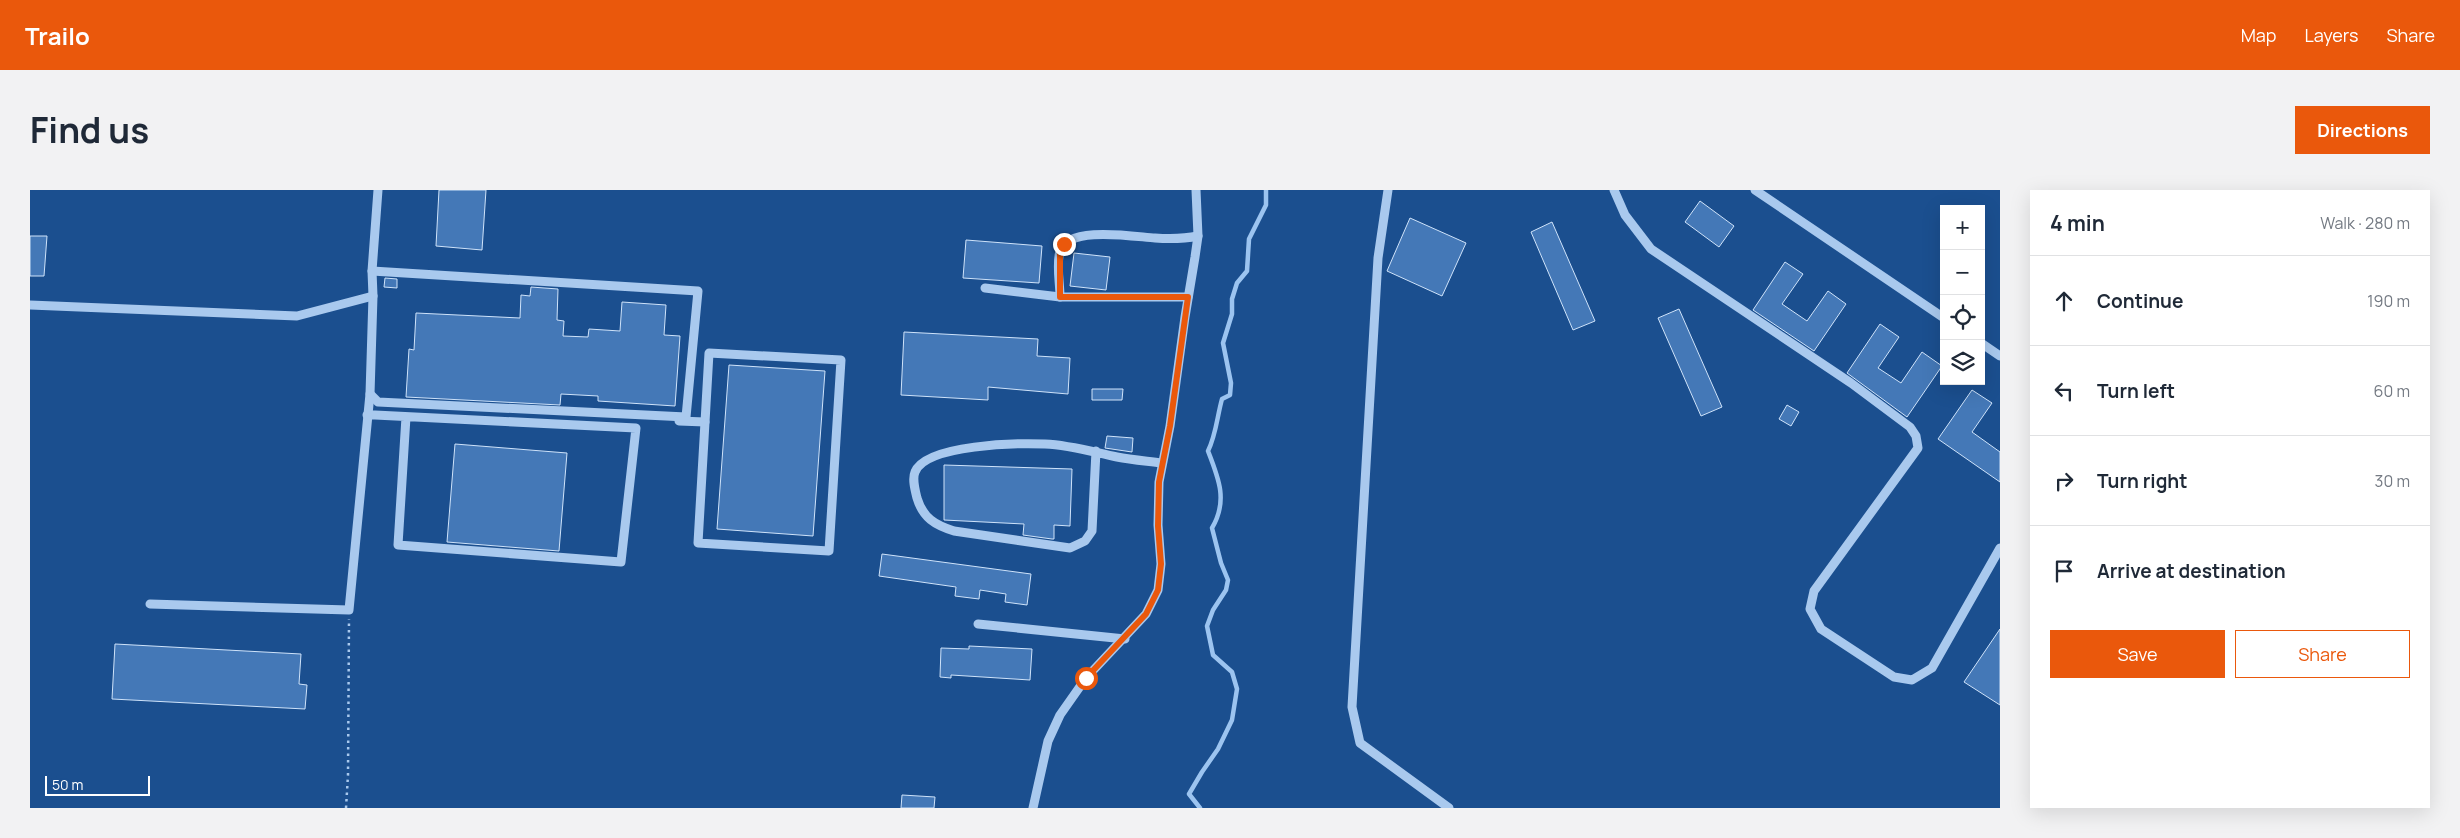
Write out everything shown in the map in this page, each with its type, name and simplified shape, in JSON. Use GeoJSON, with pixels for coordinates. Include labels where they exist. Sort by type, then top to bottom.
{"type":"FeatureCollection","features":[{"type":"Feature","properties":{"kind":"street"},"geometry":{"type":"LineString","coordinates":[[150,604],[349,610],[370,394],[372,271],[378,190]]}},
{"type":"Feature","properties":{"kind":"street"},"geometry":{"type":"LineString","coordinates":[[1033,808],[1048,741],[1060,715],[1086,678],[1146,614],[1158,590],[1161,564],[1158,526],[1159,482],[1170,426],[1198,236],[1196,190]]}},
{"type":"Feature","properties":{"kind":"street"},"geometry":{"type":"LineString","coordinates":[[1388,190],[1378,258],[1352,707],[1360,743],[1449,808]]}},
{"type":"Feature","properties":{"kind":"street"},"geometry":{"type":"LineString","coordinates":[[1614,190],[1625,215],[1650,249],[1851,383],[1910,427],[1916,436],[1918,448],[1814,591],[1810,609],[1821,629],[1894,677],[1912,680],[1932,668],[2000,548]]}},
{"type":"Feature","properties":{"kind":"street"},"geometry":{"type":"LineString","coordinates":[[1755,190],[1940,315]]}},
{"type":"Feature","properties":{"kind":"street"},"geometry":{"type":"LineString","coordinates":[[1060,297],[1060,251],[1064,244],[1074,239],[1099,234],[1156,238],[1198,236]]}},
{"type":"Feature","properties":{"kind":"street"},"geometry":{"type":"LineString","coordinates":[[370,394],[378,402],[686,418],[698,291],[372,271]]}},
{"type":"Feature","properties":{"kind":"street"},"geometry":{"type":"LineString","coordinates":[[985,288],[1060,297],[1188,297]]}},
{"type":"Feature","properties":{"kind":"street"},"geometry":{"type":"LineString","coordinates":[[30,305],[297,316],[373,296]]}},
{"type":"Feature","properties":{"kind":"street"},"geometry":{"type":"LineString","coordinates":[[1985,346],[2000,356]]}},
{"type":"Feature","properties":{"kind":"street"},"geometry":{"type":"LineString","coordinates":[[709,353],[841,360],[830,551],[698,543],[705,422],[709,353]]}},
{"type":"Feature","properties":{"kind":"street"},"geometry":{"type":"LineString","coordinates":[[367,410],[406,417],[636,428],[621,562],[398,545],[406,417]]}},
{"type":"Feature","properties":{"kind":"street"},"geometry":{"type":"LineString","coordinates":[[367,410],[705,422]]}},
{"type":"Feature","properties":{"kind":"street"},"geometry":{"type":"LineString","coordinates":[[1096,451],[1092,530],[1085,541],[1070,548],[954,531],[939,526],[925,517],[917,500],[914,472],[921,463],[934,456],[953,450],[1045,444],[1096,451],[1116,457],[1162,463]]}},
{"type":"Feature","properties":{"kind":"street"},"geometry":{"type":"LineString","coordinates":[[978,624],[1124,638]]}},
{"type":"Feature","properties":{"kind":"path"},"geometry":{"type":"LineString","coordinates":[[346,808],[349,610]]}},
{"type":"Feature","properties":{"kind":"building"},"geometry":{"type":"Polygon","coordinates":[[[439,190],[486,190],[482,250],[436,246],[439,190]]]}},
{"type":"Feature","properties":{"kind":"building"},"geometry":{"type":"Polygon","coordinates":[[[1700,201],[1734,226],[1719,247],[1685,222],[1700,201]]]}},
{"type":"Feature","properties":{"kind":"building"},"geometry":{"type":"Polygon","coordinates":[[[1410,218],[1466,243],[1442,296],[1387,271],[1410,218]]]}},
{"type":"Feature","properties":{"kind":"building"},"geometry":{"type":"Polygon","coordinates":[[[1552,222],[1595,321],[1573,330],[1531,232],[1552,222]]]}},
{"type":"Feature","properties":{"kind":"building"},"geometry":{"type":"Polygon","coordinates":[[[30,236],[47,236],[44,276],[30,276],[30,236]]]}},
{"type":"Feature","properties":{"kind":"building"},"geometry":{"type":"Polygon","coordinates":[[[966,240],[1042,246],[1039,283],[963,278],[966,240]]]}},
{"type":"Feature","properties":{"kind":"building"},"geometry":{"type":"Polygon","coordinates":[[[1074,253],[1110,257],[1106,290],[1070,286],[1074,253]]]}},
{"type":"Feature","properties":{"kind":"building"},"geometry":{"type":"Polygon","coordinates":[[[1785,262],[1803,274],[1782,304],[1807,321],[1828,291],[1846,304],[1814,351],[1753,310],[1785,262]]]}},
{"type":"Feature","properties":{"kind":"building"},"geometry":{"type":"Polygon","coordinates":[[[385,278],[397,279],[397,288],[384,287],[385,278]]]}},
{"type":"Feature","properties":{"kind":"building"},"geometry":{"type":"Polygon","coordinates":[[[531,287],[558,289],[557,320],[564,321],[563,336],[588,337],[589,329],[620,331],[622,302],[666,305],[664,335],[680,336],[675,406],[598,401],[598,396],[561,394],[560,405],[406,397],[409,349],[414,350],[416,313],[520,318],[521,295],[530,296],[531,287]]]}},
{"type":"Feature","properties":{"kind":"building"},"geometry":{"type":"Polygon","coordinates":[[[1679,309],[1722,407],[1701,416],[1658,318],[1679,309]]]}},
{"type":"Feature","properties":{"kind":"building"},"geometry":{"type":"Polygon","coordinates":[[[1880,324],[1899,337],[1878,368],[1901,383],[1922,352],[1940,365],[1940,369],[1907,417],[1847,373],[1880,324]]]}},
{"type":"Feature","properties":{"kind":"building"},"geometry":{"type":"Polygon","coordinates":[[[904,332],[1038,339],[1037,356],[1070,358],[1068,394],[988,387],[988,400],[901,395],[904,332]]]}},
{"type":"Feature","properties":{"kind":"building"},"geometry":{"type":"Polygon","coordinates":[[[729,365],[825,371],[813,536],[717,529],[729,365]]]}},
{"type":"Feature","properties":{"kind":"building"},"geometry":{"type":"Polygon","coordinates":[[[1092,389],[1123,389],[1122,400],[1092,400],[1092,389]]]}},
{"type":"Feature","properties":{"kind":"building"},"geometry":{"type":"Polygon","coordinates":[[[1972,390],[1992,403],[1972,432],[2000,452],[2000,482],[1938,439],[1972,390]]]}},
{"type":"Feature","properties":{"kind":"building"},"geometry":{"type":"Polygon","coordinates":[[[1787,405],[1799,412],[1791,426],[1779,419],[1787,405]]]}},
{"type":"Feature","properties":{"kind":"building"},"geometry":{"type":"Polygon","coordinates":[[[1107,436],[1133,438],[1132,452],[1105,448],[1107,436]]]}},
{"type":"Feature","properties":{"kind":"building"},"geometry":{"type":"Polygon","coordinates":[[[455,444],[567,453],[559,551],[447,542],[455,444]]]}},
{"type":"Feature","properties":{"kind":"building"},"geometry":{"type":"Polygon","coordinates":[[[944,465],[1072,469],[1070,526],[1054,525],[1054,539],[1052,539],[1023,535],[1024,524],[944,520],[944,465]]]}},
{"type":"Feature","properties":{"kind":"building"},"geometry":{"type":"Polygon","coordinates":[[[882,554],[1031,574],[1027,605],[1005,602],[1006,594],[980,590],[979,599],[955,596],[956,587],[879,576],[882,554]]]}},
{"type":"Feature","properties":{"kind":"building"},"geometry":{"type":"Polygon","coordinates":[[[2000,629],[2000,705],[1964,682],[2000,629]]]}},
{"type":"Feature","properties":{"kind":"building"},"geometry":{"type":"Polygon","coordinates":[[[115,644],[301,654],[299,684],[307,685],[305,709],[112,699],[115,644]]]}},
{"type":"Feature","properties":{"kind":"building"},"geometry":{"type":"Polygon","coordinates":[[[969,646],[1032,649],[1030,680],[951,675],[951,678],[940,677],[941,648],[969,649],[969,646]]]}},
{"type":"Feature","properties":{"kind":"building"},"geometry":{"type":"Polygon","coordinates":[[[902,795],[935,797],[934,808],[901,808],[902,795]]]}},
{"type":"Feature","properties":{"kind":"waterway"},"geometry":{"type":"LineString","coordinates":[[1200,808],[1189,794],[1218,749],[1232,720],[1237,689],[1232,672],[1213,655],[1207,626],[1213,610],[1226,590],[1228,580],[1221,563],[1212,528],[1220,509],[1221,499],[1216,471],[1208,451],[1215,432],[1222,399],[1230,395],[1231,383],[1223,343],[1232,314],[1232,299],[1237,283],[1247,271],[1249,239],[1266,205],[1266,190]]}},
{"type":"Feature","properties":{"kind":"route"},"geometry":{"type":"LineString","coordinates":[[1064,244],[1060,251],[1060,297],[1188,297],[1170,426],[1159,482],[1158,526],[1161,564],[1158,590],[1146,614],[1086,678]]}}]}
